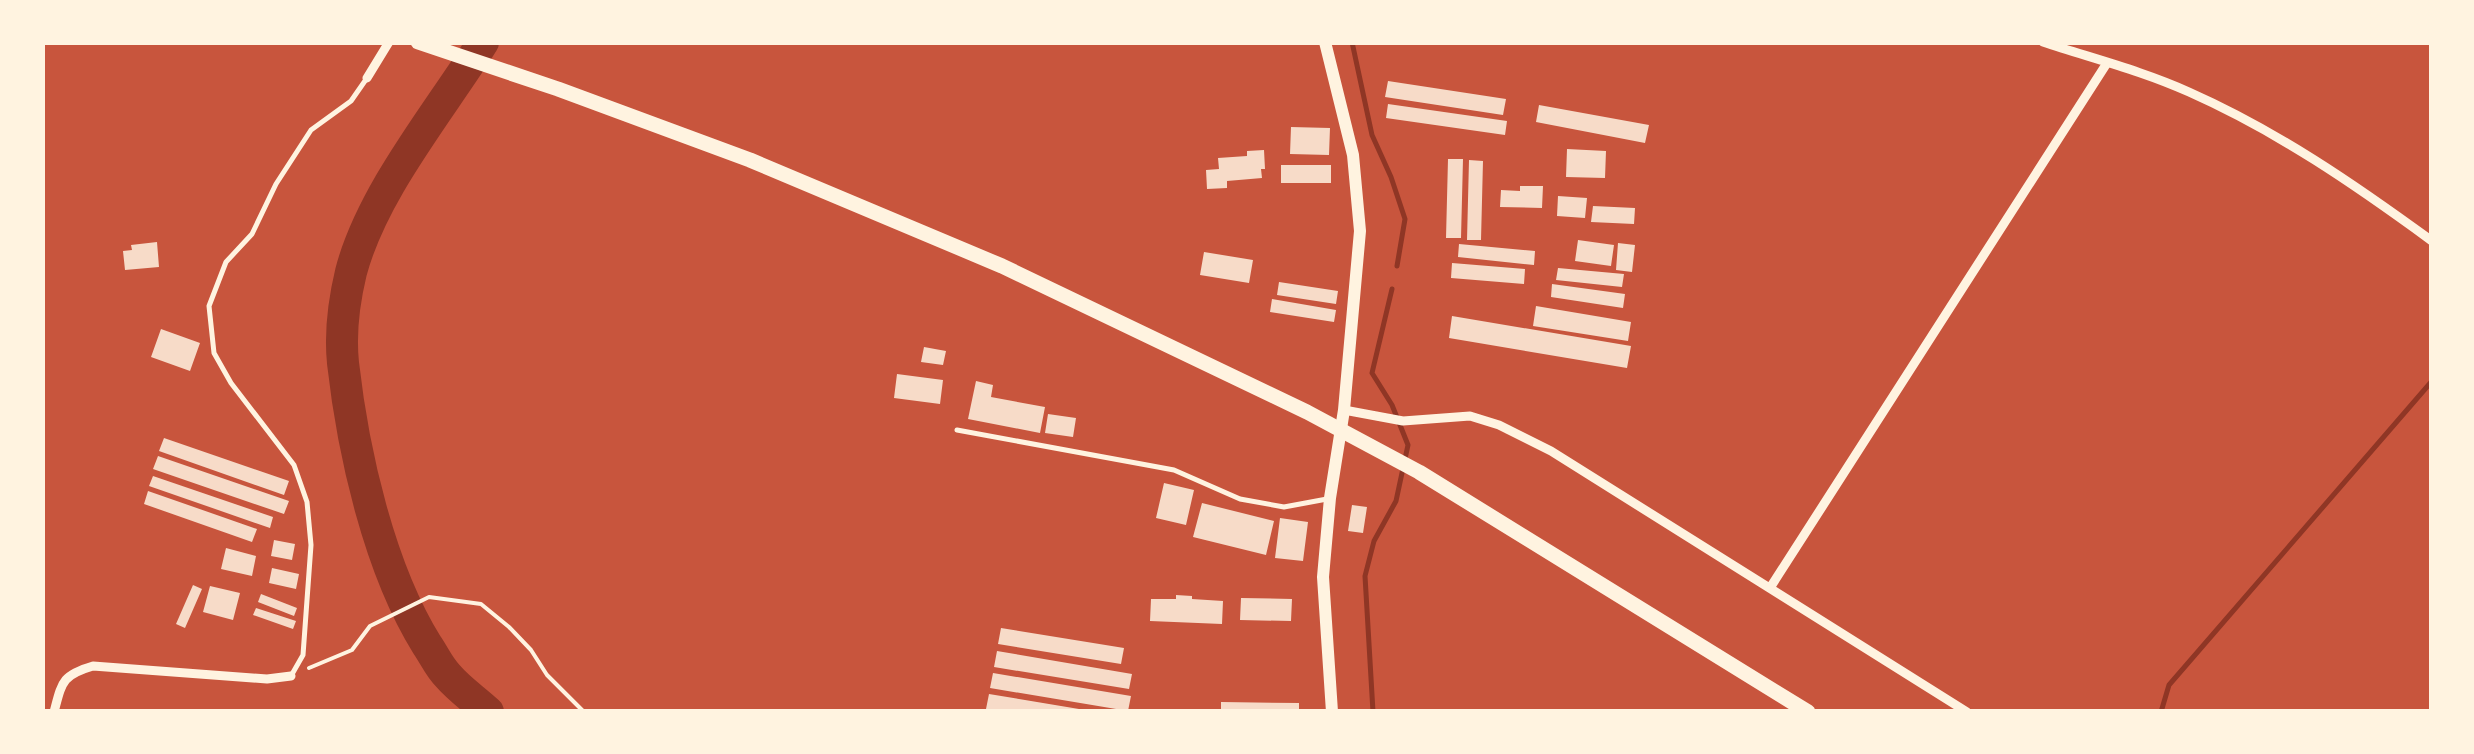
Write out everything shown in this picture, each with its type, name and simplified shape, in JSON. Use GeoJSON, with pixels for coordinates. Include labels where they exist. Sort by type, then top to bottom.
{"type":"FeatureCollection","features":[{"type":"Feature","properties":{"kind":"highway"},"geometry":{"type":"LineString","coordinates":[[418,42],[750,160],[1002,266],[1307,412],[1419,472],[1808,712]]}},
{"type":"Feature","properties":{"kind":"main road"},"geometry":{"type":"LineString","coordinates":[[1325,42],[1353,155],[1360,232],[1324,577],[1332,712]]}},
{"type":"Feature","properties":{"kind":"street"},"geometry":{"type":"LineString","coordinates":[[367,78],[388,42]]}},
{"type":"Feature","properties":{"kind":"street"},"geometry":{"type":"LineString","coordinates":[[2043,42],[2185,90],[2265,129],[2343,177],[2432,240]]}},
{"type":"Feature","properties":{"kind":"street"},"geometry":{"type":"LineString","coordinates":[[1770,588],[2107,63]]}},
{"type":"Feature","properties":{"kind":"street"},"geometry":{"type":"LineString","coordinates":[[1344,410],[1403,421],[1470,416],[1499,425],[1552,451],[1967,712]]}},
{"type":"Feature","properties":{"kind":"street"},"geometry":{"type":"LineString","coordinates":[[54,712],[64,679],[93,666],[268,680],[290,676]]}},
{"type":"Feature","properties":{"kind":"lane"},"geometry":{"type":"LineString","coordinates":[[290,676],[303,655],[311,545],[308,502],[294,465],[214,353],[208,306],[226,262],[252,234],[276,184],[311,130],[352,101],[367,78]]}},
{"type":"Feature","properties":{"kind":"lane"},"geometry":{"type":"LineString","coordinates":[[956,430],[1174,470],[1240,500],[1284,507],[1330,498]]}},
{"type":"Feature","properties":{"kind":"path"},"geometry":{"type":"LineString","coordinates":[[290,676],[352,650],[370,626],[429,597],[481,604],[496,615],[584,712]]}},
{"type":"Feature","properties":{"kind":"building"},"geometry":{"type":"Polygon","coordinates":[[[1388,81],[1506,99],[1503,115],[1385,97],[1388,81]]]}},
{"type":"Feature","properties":{"kind":"building"},"geometry":{"type":"Polygon","coordinates":[[[1388,104],[1507,121],[1505,135],[1386,118],[1388,104]]]}},
{"type":"Feature","properties":{"kind":"building"},"geometry":{"type":"Polygon","coordinates":[[[1539,105],[1649,125],[1645,143],[1536,122],[1539,105]]]}},
{"type":"Feature","properties":{"kind":"building"},"geometry":{"type":"Polygon","coordinates":[[[1291,127],[1330,128],[1329,155],[1290,154],[1291,127]]]}},
{"type":"Feature","properties":{"kind":"building"},"geometry":{"type":"Polygon","coordinates":[[[1567,149],[1606,151],[1605,178],[1566,177],[1567,149]]]}},
{"type":"Feature","properties":{"kind":"building"},"geometry":{"type":"Polygon","coordinates":[[[1264,150],[1262,178],[1227,181],[1227,188],[1207,189],[1206,170],[1219,169],[1218,158],[1264,150]]]}},
{"type":"Feature","properties":{"kind":"building"},"geometry":{"type":"Polygon","coordinates":[[[1448,159],[1463,159],[1461,238],[1446,238],[1448,159]]]}},
{"type":"Feature","properties":{"kind":"building"},"geometry":{"type":"Polygon","coordinates":[[[1469,160],[1483,161],[1481,240],[1467,240],[1469,160]]]}},
{"type":"Feature","properties":{"kind":"building"},"geometry":{"type":"Polygon","coordinates":[[[1281,165],[1331,165],[1331,183],[1281,183],[1281,165]]]}},
{"type":"Feature","properties":{"kind":"building"},"geometry":{"type":"Polygon","coordinates":[[[1520,186],[1543,186],[1542,208],[1500,207],[1501,190],[1520,191],[1520,186]]]}},
{"type":"Feature","properties":{"kind":"building"},"geometry":{"type":"Polygon","coordinates":[[[1558,196],[1587,198],[1585,218],[1557,216],[1558,196]]]}},
{"type":"Feature","properties":{"kind":"building"},"geometry":{"type":"Polygon","coordinates":[[[1593,206],[1635,208],[1634,224],[1591,222],[1593,206]]]}},
{"type":"Feature","properties":{"kind":"building"},"geometry":{"type":"Polygon","coordinates":[[[1578,240],[1614,245],[1611,266],[1575,261],[1578,240]]]}},
{"type":"Feature","properties":{"kind":"building"},"geometry":{"type":"Polygon","coordinates":[[[157,242],[159,267],[125,270],[123,251],[132,250],[131,245],[157,242]]]}},
{"type":"Feature","properties":{"kind":"building"},"geometry":{"type":"Polygon","coordinates":[[[1618,243],[1635,245],[1632,272],[1616,270],[1618,243]]]}},
{"type":"Feature","properties":{"kind":"building"},"geometry":{"type":"Polygon","coordinates":[[[1459,244],[1535,251],[1534,265],[1458,257],[1459,244]]]}},
{"type":"Feature","properties":{"kind":"building"},"geometry":{"type":"Polygon","coordinates":[[[1204,252],[1253,260],[1249,283],[1200,275],[1204,252]]]}},
{"type":"Feature","properties":{"kind":"building"},"geometry":{"type":"Polygon","coordinates":[[[1452,263],[1525,269],[1524,284],[1451,278],[1452,263]]]}},
{"type":"Feature","properties":{"kind":"building"},"geometry":{"type":"Polygon","coordinates":[[[1558,268],[1624,274],[1622,287],[1556,280],[1558,268]]]}},
{"type":"Feature","properties":{"kind":"building"},"geometry":{"type":"Polygon","coordinates":[[[1279,282],[1338,291],[1336,304],[1277,295],[1279,282]]]}},
{"type":"Feature","properties":{"kind":"building"},"geometry":{"type":"Polygon","coordinates":[[[1552,284],[1625,294],[1623,308],[1551,297],[1552,284]]]}},
{"type":"Feature","properties":{"kind":"building"},"geometry":{"type":"Polygon","coordinates":[[[1272,299],[1336,310],[1334,322],[1270,312],[1272,299]]]}},
{"type":"Feature","properties":{"kind":"building"},"geometry":{"type":"Polygon","coordinates":[[[1536,306],[1631,322],[1628,341],[1533,326],[1536,306]]]}},
{"type":"Feature","properties":{"kind":"building"},"geometry":{"type":"Polygon","coordinates":[[[1452,316],[1631,346],[1627,368],[1449,338],[1452,316]]]}},
{"type":"Feature","properties":{"kind":"building"},"geometry":{"type":"Polygon","coordinates":[[[161,329],[200,343],[190,371],[151,357],[161,329]]]}},
{"type":"Feature","properties":{"kind":"building"},"geometry":{"type":"Polygon","coordinates":[[[924,347],[946,351],[943,365],[921,362],[924,347]]]}},
{"type":"Feature","properties":{"kind":"building"},"geometry":{"type":"Polygon","coordinates":[[[897,374],[943,380],[940,404],[894,398],[897,374]]]}},
{"type":"Feature","properties":{"kind":"building"},"geometry":{"type":"Polygon","coordinates":[[[976,381],[993,385],[991,397],[1045,407],[1040,433],[968,419],[976,381]]]}},
{"type":"Feature","properties":{"kind":"building"},"geometry":{"type":"Polygon","coordinates":[[[1048,414],[1076,418],[1073,437],[1045,433],[1048,414]]]}},
{"type":"Feature","properties":{"kind":"building"},"geometry":{"type":"Polygon","coordinates":[[[164,438],[289,481],[284,495],[159,451],[164,438]]]}},
{"type":"Feature","properties":{"kind":"building"},"geometry":{"type":"Polygon","coordinates":[[[158,456],[289,501],[284,514],[153,469],[158,456]]]}},
{"type":"Feature","properties":{"kind":"building"},"geometry":{"type":"Polygon","coordinates":[[[153,476],[273,517],[270,528],[149,486],[153,476]]]}},
{"type":"Feature","properties":{"kind":"building"},"geometry":{"type":"Polygon","coordinates":[[[1164,483],[1194,490],[1186,525],[1156,518],[1164,483]]]}},
{"type":"Feature","properties":{"kind":"building"},"geometry":{"type":"Polygon","coordinates":[[[148,491],[257,529],[252,542],[144,504],[148,491]]]}},
{"type":"Feature","properties":{"kind":"building"},"geometry":{"type":"Polygon","coordinates":[[[1202,503],[1274,521],[1266,555],[1193,537],[1202,503]]]}},
{"type":"Feature","properties":{"kind":"building"},"geometry":{"type":"Polygon","coordinates":[[[1352,505],[1367,507],[1363,533],[1348,531],[1352,505]]]}},
{"type":"Feature","properties":{"kind":"building"},"geometry":{"type":"Polygon","coordinates":[[[1280,518],[1308,522],[1303,561],[1275,558],[1280,518]]]}},
{"type":"Feature","properties":{"kind":"building"},"geometry":{"type":"Polygon","coordinates":[[[274,540],[295,544],[292,560],[271,556],[274,540]]]}},
{"type":"Feature","properties":{"kind":"building"},"geometry":{"type":"Polygon","coordinates":[[[226,548],[256,556],[252,576],[221,569],[226,548]]]}},
{"type":"Feature","properties":{"kind":"building"},"geometry":{"type":"Polygon","coordinates":[[[272,568],[299,574],[296,589],[269,583],[272,568]]]}},
{"type":"Feature","properties":{"kind":"building"},"geometry":{"type":"Polygon","coordinates":[[[193,585],[202,589],[185,628],[176,624],[193,585]]]}},
{"type":"Feature","properties":{"kind":"building"},"geometry":{"type":"Polygon","coordinates":[[[210,586],[240,593],[233,620],[203,612],[210,586]]]}},
{"type":"Feature","properties":{"kind":"building"},"geometry":{"type":"Polygon","coordinates":[[[261,594],[297,608],[294,616],[258,602],[261,594]]]}},
{"type":"Feature","properties":{"kind":"building"},"geometry":{"type":"Polygon","coordinates":[[[1176,595],[1223,601],[1222,624],[1150,621],[1151,599],[1176,599],[1176,595]]]}},
{"type":"Feature","properties":{"kind":"building"},"geometry":{"type":"Polygon","coordinates":[[[1241,598],[1292,599],[1291,621],[1240,620],[1241,598]]]}},
{"type":"Feature","properties":{"kind":"building"},"geometry":{"type":"Polygon","coordinates":[[[256,608],[296,621],[293,629],[253,615],[256,608]]]}},
{"type":"Feature","properties":{"kind":"building"},"geometry":{"type":"Polygon","coordinates":[[[1001,628],[1124,648],[1121,664],[998,644],[1001,628]]]}},
{"type":"Feature","properties":{"kind":"building"},"geometry":{"type":"Polygon","coordinates":[[[997,651],[1132,674],[1129,689],[994,667],[997,651]]]}},
{"type":"Feature","properties":{"kind":"building"},"geometry":{"type":"Polygon","coordinates":[[[993,673],[1131,696],[1128,711],[990,688],[993,673]]]}},
{"type":"Feature","properties":{"kind":"building"},"geometry":{"type":"Polygon","coordinates":[[[989,694],[1079,709],[1079,712],[986,709],[989,694]]]}},
{"type":"Feature","properties":{"kind":"building"},"geometry":{"type":"Polygon","coordinates":[[[1221,702],[1299,703],[1299,712],[1221,712],[1221,702]]]}},
{"type":"Feature","properties":{"kind":"waterway"},"geometry":{"type":"LineString","coordinates":[[483,42],[408,153],[374,212],[351,272],[342,340],[361,471],[395,581],[442,669],[488,712]]}},
{"type":"Feature","properties":{"kind":"waterway"},"geometry":{"type":"LineString","coordinates":[[1352,42],[1372,135],[1405,219],[1397,266]]}},
{"type":"Feature","properties":{"kind":"waterway"},"geometry":{"type":"LineString","coordinates":[[1373,712],[1365,576],[1374,541],[1396,501],[1408,445],[1392,405],[1372,373],[1392,289]]}},
{"type":"Feature","properties":{"kind":"waterway"},"geometry":{"type":"LineString","coordinates":[[2161,712],[2169,685],[2432,381]]}}]}
